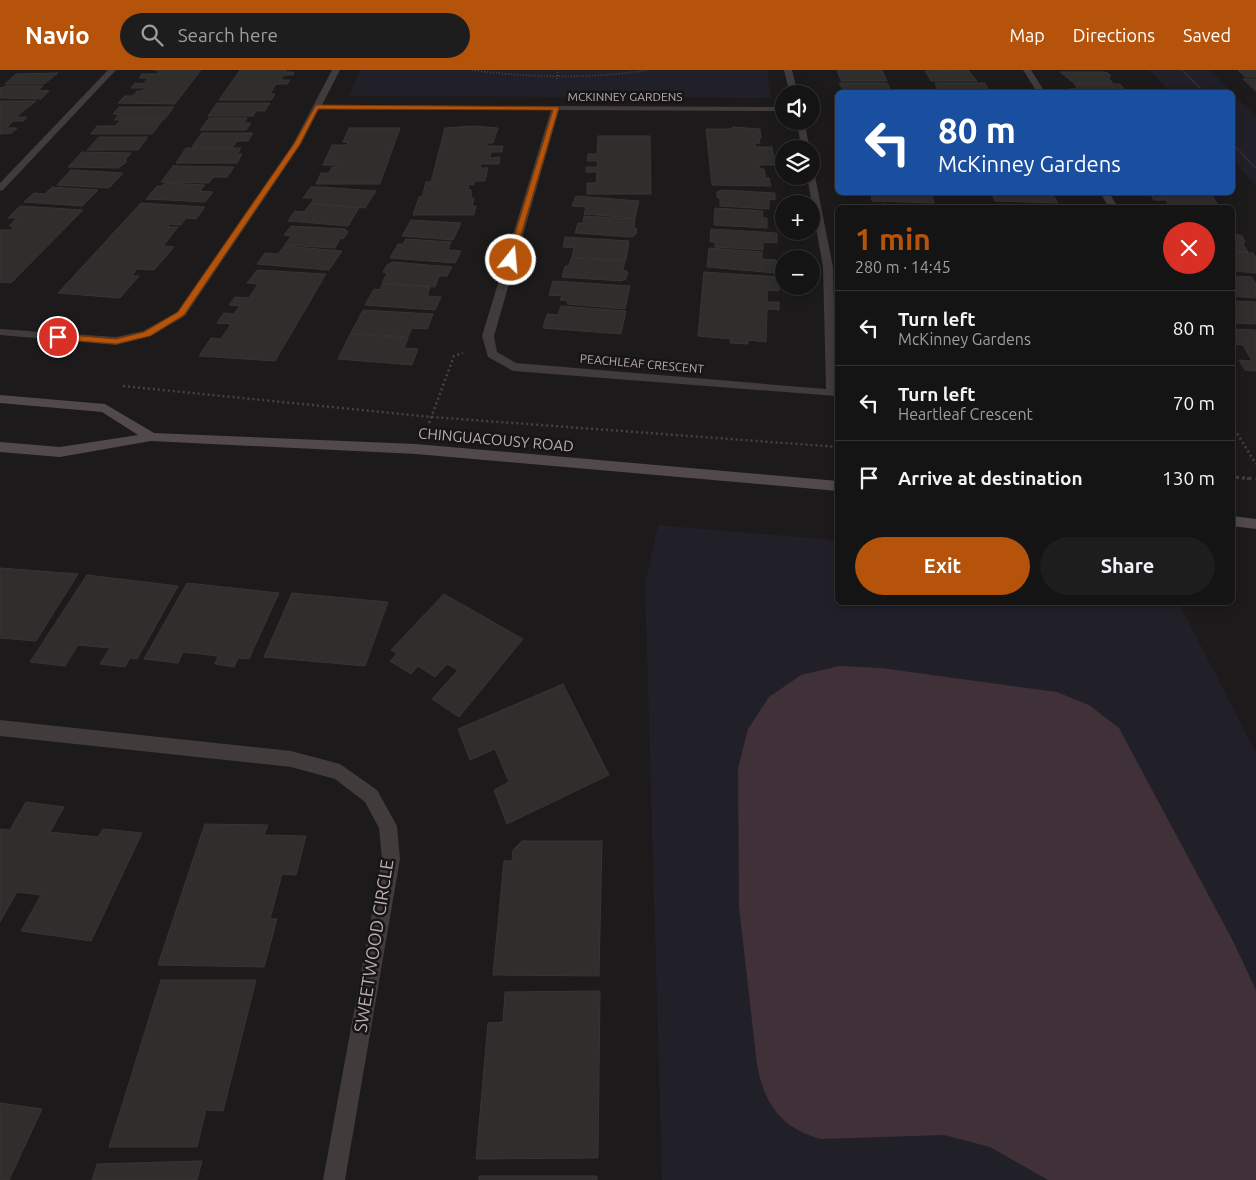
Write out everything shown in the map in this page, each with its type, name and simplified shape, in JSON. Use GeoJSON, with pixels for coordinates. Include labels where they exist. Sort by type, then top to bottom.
{"type":"FeatureCollection","features":[{"type":"Feature","properties":{"kind":"main road"},"geometry":{"type":"LineString","coordinates":[[0,399],[105,408],[150,437]]}},
{"type":"Feature","properties":{"kind":"main road","name":"CHINGUACOUSY ROAD"},"geometry":{"type":"LineString","coordinates":[[0,447],[60,452],[150,437],[416,449],[835,486]]}},
{"type":"Feature","properties":{"kind":"main road"},"geometry":{"type":"LineString","coordinates":[[1235,522],[1256,524]]}},
{"type":"Feature","properties":{"kind":"street"},"geometry":{"type":"LineString","coordinates":[[0,188],[112,70]]}},
{"type":"Feature","properties":{"kind":"street"},"geometry":{"type":"LineString","coordinates":[[0,332],[116,341],[147,334],[181,314],[297,144],[336,70]]}},
{"type":"Feature","properties":{"kind":"street"},"geometry":{"type":"LineString","coordinates":[[788,70],[792,85]]}},
{"type":"Feature","properties":{"kind":"street"},"geometry":{"type":"LineString","coordinates":[[1027,70],[1040,90]]}},
{"type":"Feature","properties":{"kind":"street","name":"MCKINNEY GARDENS"},"geometry":{"type":"LineString","coordinates":[[316,107],[775,109]]}},
{"type":"Feature","properties":{"kind":"street"},"geometry":{"type":"LineString","coordinates":[[490,344],[488,336],[556,108]]}},
{"type":"Feature","properties":{"kind":"street","name":"PEACHLEAF CRESCENT"},"geometry":{"type":"LineString","coordinates":[[490,344],[492,354],[513,368],[835,393],[828,266],[813,185]]}},
{"type":"Feature","properties":{"kind":"street","name":"SWEETWOOD CIRCLE"},"geometry":{"type":"LineString","coordinates":[[0,728],[290,759],[340,772],[371,796],[388,826],[391,859],[334,1180]]}},
{"type":"Feature","properties":{"kind":"path"},"geometry":{"type":"LineString","coordinates":[[472,70],[512,76],[573,78],[612,76],[648,70]]}},
{"type":"Feature","properties":{"kind":"path"},"geometry":{"type":"LineString","coordinates":[[1182,70],[1202,90]]}},
{"type":"Feature","properties":{"kind":"path"},"geometry":{"type":"LineString","coordinates":[[1235,145],[1256,169]]}},
{"type":"Feature","properties":{"kind":"path"},"geometry":{"type":"LineString","coordinates":[[416,449],[432,417],[454,356],[490,344]]}},
{"type":"Feature","properties":{"kind":"path"},"geometry":{"type":"LineString","coordinates":[[118,386],[432,417],[835,447]]}},
{"type":"Feature","properties":{"kind":"path"},"geometry":{"type":"LineString","coordinates":[[1235,430],[1256,464]]}},
{"type":"Feature","properties":{"kind":"path"},"geometry":{"type":"LineString","coordinates":[[1235,477],[1256,479]]}},
{"type":"Feature","properties":{"kind":"shaded area"},"geometry":{"type":"Polygon","coordinates":[[[360,70],[767,70],[771,98],[349,96],[360,70]]]}},
{"type":"Feature","properties":{"kind":"shaded area"},"geometry":{"type":"Polygon","coordinates":[[[1149,70],[1209,70],[1230,90],[1168,90],[1149,70]]]}},
{"type":"Feature","properties":{"kind":"shaded area"},"geometry":{"type":"Polygon","coordinates":[[[1235,96],[1256,116],[1256,186],[1235,163],[1235,96]]]}},
{"type":"Feature","properties":{"kind":"shaded area"},"geometry":{"type":"Polygon","coordinates":[[[658,525],[835,540],[835,605],[1180,605],[1256,753],[1256,1180],[662,1180],[645,585],[658,525]]]}},
{"type":"Feature","properties":{"kind":"shaded area"},"geometry":{"type":"Polygon","coordinates":[[[839,666],[881,668],[1057,692],[1089,705],[1119,728],[1233,941],[1256,990],[1256,1180],[1048,1180],[990,1147],[944,1135],[821,1139],[795,1128],[777,1113],[765,1092],[757,1065],[739,907],[738,768],[748,729],[769,697],[801,675],[839,666]]]}},
{"type":"Feature","properties":{"kind":"building"},"geometry":{"type":"Polygon","coordinates":[[[154,70],[201,70],[175,104],[118,103],[125,96],[133,96],[137,91],[142,91],[145,88],[131,88],[135,83],[143,84],[148,78],[139,78],[142,74],[157,74],[159,71],[154,70]]]}},
{"type":"Feature","properties":{"kind":"building"},"geometry":{"type":"Polygon","coordinates":[[[240,70],[287,70],[285,72],[294,72],[293,75],[284,75],[281,80],[290,80],[287,84],[276,84],[270,94],[275,94],[271,100],[219,100],[240,70]]]}},
{"type":"Feature","properties":{"kind":"building"},"geometry":{"type":"Polygon","coordinates":[[[837,70],[882,70],[887,81],[841,81],[837,70]]]}},
{"type":"Feature","properties":{"kind":"building"},"geometry":{"type":"Polygon","coordinates":[[[968,70],[977,81],[931,81],[925,71],[968,70]]]}},
{"type":"Feature","properties":{"kind":"building"},"geometry":{"type":"Polygon","coordinates":[[[1238,70],[1256,70],[1256,77],[1245,77],[1238,70]]]}},
{"type":"Feature","properties":{"kind":"building"},"geometry":{"type":"Polygon","coordinates":[[[1060,72],[1108,73],[1111,76],[1108,78],[1113,83],[1074,83],[1060,72]]]}},
{"type":"Feature","properties":{"kind":"building"},"geometry":{"type":"Polygon","coordinates":[[[58,73],[44,84],[5,84],[16,74],[58,73]]]}},
{"type":"Feature","properties":{"kind":"building"},"geometry":{"type":"Polygon","coordinates":[[[1243,79],[1256,79],[1256,91],[1243,79]]]}},
{"type":"Feature","properties":{"kind":"building"},"geometry":{"type":"Polygon","coordinates":[[[839,83],[884,83],[888,84],[890,89],[890,90],[844,90],[839,83]]]}},
{"type":"Feature","properties":{"kind":"building"},"geometry":{"type":"Polygon","coordinates":[[[935,83],[985,83],[989,90],[979,90],[938,90],[935,83]]]}},
{"type":"Feature","properties":{"kind":"building"},"geometry":{"type":"Polygon","coordinates":[[[1074,84],[1120,84],[1125,90],[1070,89],[1078,89],[1074,84]]]}},
{"type":"Feature","properties":{"kind":"building"},"geometry":{"type":"Polygon","coordinates":[[[6,86],[43,86],[38,90],[49,91],[41,99],[0,98],[0,88],[6,86]]]}},
{"type":"Feature","properties":{"kind":"building"},"geometry":{"type":"Polygon","coordinates":[[[0,101],[36,101],[16,117],[27,117],[23,121],[13,121],[7,128],[17,128],[12,133],[0,134],[0,101]]]}},
{"type":"Feature","properties":{"kind":"building"},"geometry":{"type":"Polygon","coordinates":[[[217,103],[270,103],[265,111],[256,111],[253,116],[208,116],[217,103]]]}},
{"type":"Feature","properties":{"kind":"building"},"geometry":{"type":"Polygon","coordinates":[[[119,107],[174,107],[164,120],[114,120],[119,114],[113,114],[119,107]]]}},
{"type":"Feature","properties":{"kind":"building"},"geometry":{"type":"Polygon","coordinates":[[[209,118],[247,118],[244,123],[251,123],[246,130],[200,130],[209,118]]]}},
{"type":"Feature","properties":{"kind":"building"},"geometry":{"type":"Polygon","coordinates":[[[120,121],[162,121],[152,134],[91,134],[97,126],[115,126],[120,121]]]}},
{"type":"Feature","properties":{"kind":"building"},"geometry":{"type":"Polygon","coordinates":[[[474,126],[498,128],[493,143],[487,143],[486,146],[503,146],[502,152],[491,152],[490,158],[500,157],[499,164],[481,164],[480,168],[488,168],[485,181],[475,181],[474,185],[469,184],[468,190],[471,190],[471,198],[474,198],[472,206],[476,206],[474,215],[413,215],[419,197],[422,197],[426,182],[431,182],[445,128],[474,126]]]}},
{"type":"Feature","properties":{"kind":"building"},"geometry":{"type":"Polygon","coordinates":[[[732,127],[760,129],[760,143],[755,143],[756,147],[772,147],[775,165],[759,165],[760,169],[764,169],[766,178],[769,178],[771,186],[712,185],[706,129],[733,129],[732,127]]]}},
{"type":"Feature","properties":{"kind":"building"},"geometry":{"type":"Polygon","coordinates":[[[349,128],[400,128],[380,184],[316,184],[321,173],[329,173],[332,167],[337,167],[338,165],[323,165],[332,145],[347,145],[348,142],[343,142],[349,128]]]}},
{"type":"Feature","properties":{"kind":"building"},"geometry":{"type":"Polygon","coordinates":[[[202,133],[253,133],[248,141],[237,141],[233,147],[192,147],[202,133]]]}},
{"type":"Feature","properties":{"kind":"building"},"geometry":{"type":"Polygon","coordinates":[[[598,136],[650,136],[651,194],[587,194],[587,183],[596,183],[597,172],[586,172],[586,167],[597,167],[598,161],[587,161],[588,154],[597,154],[598,136]]]}},
{"type":"Feature","properties":{"kind":"building"},"geometry":{"type":"Polygon","coordinates":[[[99,137],[148,137],[138,150],[87,150],[99,137]]]}},
{"type":"Feature","properties":{"kind":"building"},"geometry":{"type":"Polygon","coordinates":[[[186,148],[241,148],[237,154],[242,154],[237,163],[176,163],[186,148]]]}},
{"type":"Feature","properties":{"kind":"building"},"geometry":{"type":"Polygon","coordinates":[[[82,152],[131,153],[125,160],[127,162],[118,168],[68,167],[82,152]]]}},
{"type":"Feature","properties":{"kind":"building"},"geometry":{"type":"Polygon","coordinates":[[[174,165],[234,167],[227,177],[213,177],[209,183],[161,182],[174,165]]]}},
{"type":"Feature","properties":{"kind":"building"},"geometry":{"type":"Polygon","coordinates":[[[71,170],[123,173],[109,188],[57,185],[71,170]]]}},
{"type":"Feature","properties":{"kind":"building"},"geometry":{"type":"Polygon","coordinates":[[[165,183],[205,185],[200,191],[213,192],[205,202],[146,199],[157,186],[162,186],[165,183]]]}},
{"type":"Feature","properties":{"kind":"building"},"geometry":{"type":"Polygon","coordinates":[[[52,187],[98,190],[82,206],[24,202],[34,193],[45,194],[52,187]]]}},
{"type":"Feature","properties":{"kind":"building"},"geometry":{"type":"Polygon","coordinates":[[[311,187],[376,191],[365,208],[311,203],[314,198],[303,198],[311,187]]]}},
{"type":"Feature","properties":{"kind":"building"},"geometry":{"type":"Polygon","coordinates":[[[723,190],[775,193],[775,200],[769,199],[769,209],[720,206],[717,192],[723,190]]]}},
{"type":"Feature","properties":{"kind":"building"},"geometry":{"type":"Polygon","coordinates":[[[871,195],[932,195],[934,203],[872,201],[871,195]]]}},
{"type":"Feature","properties":{"kind":"building"},"geometry":{"type":"Polygon","coordinates":[[[992,195],[1053,195],[1058,203],[995,201],[992,195]]]}},
{"type":"Feature","properties":{"kind":"building"},"geometry":{"type":"Polygon","coordinates":[[[1151,195],[1212,195],[1218,205],[1169,205],[1166,200],[1154,200],[1151,195]]]}},
{"type":"Feature","properties":{"kind":"building"},"geometry":{"type":"Polygon","coordinates":[[[576,196],[639,201],[635,218],[584,214],[586,207],[572,206],[576,196]]]}},
{"type":"Feature","properties":{"kind":"building"},"geometry":{"type":"Polygon","coordinates":[[[141,203],[205,207],[196,219],[186,218],[181,225],[170,224],[168,227],[178,227],[163,246],[174,247],[154,270],[137,269],[132,276],[139,276],[120,298],[58,293],[141,203]]]}},
{"type":"Feature","properties":{"kind":"building"},"geometry":{"type":"Polygon","coordinates":[[[310,204],[359,208],[348,226],[288,221],[295,211],[304,212],[310,204]]]}},
{"type":"Feature","properties":{"kind":"building"},"geometry":{"type":"Polygon","coordinates":[[[20,206],[83,210],[11,283],[0,282],[0,230],[10,230],[14,226],[9,226],[17,218],[8,218],[20,206]]]}},
{"type":"Feature","properties":{"kind":"building"},"geometry":{"type":"Polygon","coordinates":[[[715,208],[763,211],[762,218],[767,218],[767,228],[714,225],[715,208]]]}},
{"type":"Feature","properties":{"kind":"building"},"geometry":{"type":"Polygon","coordinates":[[[584,216],[635,219],[634,227],[637,229],[636,234],[632,237],[575,233],[578,223],[583,223],[584,216]]]}},
{"type":"Feature","properties":{"kind":"building"},"geometry":{"type":"Polygon","coordinates":[[[411,220],[461,223],[453,240],[402,236],[411,220]]]}},
{"type":"Feature","properties":{"kind":"building"},"geometry":{"type":"Polygon","coordinates":[[[291,226],[345,229],[348,232],[344,238],[340,239],[335,248],[285,245],[291,236],[284,235],[291,226]]]}},
{"type":"Feature","properties":{"kind":"building"},"geometry":{"type":"Polygon","coordinates":[[[711,229],[775,233],[775,240],[777,240],[777,243],[763,242],[763,250],[715,247],[715,242],[710,242],[711,229]]]}},
{"type":"Feature","properties":{"kind":"building"},"geometry":{"type":"Polygon","coordinates":[[[1235,234],[1242,236],[1245,242],[1243,244],[1248,252],[1235,251],[1235,234]]]}},
{"type":"Feature","properties":{"kind":"building"},"geometry":{"type":"Polygon","coordinates":[[[565,237],[629,241],[626,260],[572,257],[574,248],[563,247],[565,237]]]}},
{"type":"Feature","properties":{"kind":"building"},"geometry":{"type":"Polygon","coordinates":[[[406,239],[451,242],[448,250],[461,251],[455,263],[390,258],[398,244],[403,244],[406,239]]]}},
{"type":"Feature","properties":{"kind":"building"},"geometry":{"type":"Polygon","coordinates":[[[284,246],[342,251],[329,270],[257,264],[265,253],[278,254],[284,246]]]}},
{"type":"Feature","properties":{"kind":"building"},"geometry":{"type":"Polygon","coordinates":[[[709,248],[762,252],[762,259],[775,260],[775,273],[707,267],[709,248]]]}},
{"type":"Feature","properties":{"kind":"building"},"geometry":{"type":"Polygon","coordinates":[[[1235,252],[1253,253],[1256,257],[1256,273],[1235,271],[1235,252]]]}},
{"type":"Feature","properties":{"kind":"building"},"geometry":{"type":"Polygon","coordinates":[[[571,258],[625,261],[623,270],[628,272],[626,279],[621,281],[562,277],[565,266],[569,266],[571,258]]]}},
{"type":"Feature","properties":{"kind":"building"},"geometry":{"type":"Polygon","coordinates":[[[393,262],[452,267],[447,276],[439,276],[435,287],[382,283],[387,273],[383,272],[387,265],[393,262]]]}},
{"type":"Feature","properties":{"kind":"building"},"geometry":{"type":"Polygon","coordinates":[[[257,270],[326,274],[275,361],[199,356],[211,338],[221,339],[231,324],[217,323],[224,313],[234,314],[240,306],[229,305],[235,297],[249,298],[258,284],[247,283],[257,270]]]}},
{"type":"Feature","properties":{"kind":"building"},"geometry":{"type":"Polygon","coordinates":[[[704,272],[775,277],[775,291],[767,290],[767,302],[779,302],[779,310],[767,309],[766,342],[748,340],[748,344],[730,343],[731,339],[698,336],[704,272]]]}},
{"type":"Feature","properties":{"kind":"building"},"geometry":{"type":"Polygon","coordinates":[[[1235,276],[1252,277],[1256,284],[1256,298],[1235,296],[1235,276]]]}},
{"type":"Feature","properties":{"kind":"building"},"geometry":{"type":"Polygon","coordinates":[[[553,281],[630,286],[625,309],[567,304],[568,301],[560,300],[562,296],[549,295],[553,281]]]}},
{"type":"Feature","properties":{"kind":"building"},"geometry":{"type":"Polygon","coordinates":[[[382,284],[430,287],[427,296],[441,297],[435,310],[365,305],[374,289],[380,290],[382,284]]]}},
{"type":"Feature","properties":{"kind":"building"},"geometry":{"type":"Polygon","coordinates":[[[1235,301],[1256,302],[1256,324],[1235,323],[1235,301]]]}},
{"type":"Feature","properties":{"kind":"building"},"geometry":{"type":"Polygon","coordinates":[[[561,306],[626,311],[621,334],[543,328],[547,314],[558,315],[561,306]]]}},
{"type":"Feature","properties":{"kind":"building"},"geometry":{"type":"Polygon","coordinates":[[[363,310],[433,314],[427,329],[412,328],[408,337],[351,333],[363,310]]]}},
{"type":"Feature","properties":{"kind":"building"},"geometry":{"type":"Polygon","coordinates":[[[1235,329],[1256,330],[1256,371],[1245,370],[1239,360],[1252,361],[1243,345],[1235,344],[1235,329]]]}},
{"type":"Feature","properties":{"kind":"building"},"geometry":{"type":"Polygon","coordinates":[[[350,334],[408,338],[404,348],[418,349],[412,365],[338,359],[350,334]]]}},
{"type":"Feature","properties":{"kind":"building"},"geometry":{"type":"Polygon","coordinates":[[[0,568],[78,574],[36,641],[0,638],[0,568]]]}},
{"type":"Feature","properties":{"kind":"building"},"geometry":{"type":"Polygon","coordinates":[[[87,575],[178,586],[137,659],[130,658],[125,667],[100,664],[110,648],[78,645],[65,666],[30,662],[87,575]]]}},
{"type":"Feature","properties":{"kind":"building"},"geometry":{"type":"Polygon","coordinates":[[[187,583],[279,593],[249,659],[238,658],[234,667],[215,664],[218,656],[183,652],[178,663],[144,659],[187,583]]]}},
{"type":"Feature","properties":{"kind":"building"},"geometry":{"type":"Polygon","coordinates":[[[292,593],[388,602],[365,666],[264,657],[292,593]]]}},
{"type":"Feature","properties":{"kind":"building"},"geometry":{"type":"Polygon","coordinates":[[[444,594],[523,639],[459,717],[432,699],[458,670],[447,664],[435,677],[418,666],[411,674],[390,661],[397,654],[391,650],[444,594]]]}},
{"type":"Feature","properties":{"kind":"building"},"geometry":{"type":"Polygon","coordinates":[[[563,684],[609,775],[507,824],[494,790],[509,782],[495,749],[470,760],[458,729],[563,684]]]}},
{"type":"Feature","properties":{"kind":"building"},"geometry":{"type":"Polygon","coordinates":[[[26,802],[64,807],[50,832],[98,837],[103,829],[142,833],[91,941],[21,931],[41,895],[17,892],[0,922],[0,829],[10,830],[26,802]]]}},
{"type":"Feature","properties":{"kind":"building"},"geometry":{"type":"Polygon","coordinates":[[[205,824],[268,825],[264,835],[306,836],[296,875],[282,874],[270,919],[277,919],[264,967],[158,965],[205,824]]]}},
{"type":"Feature","properties":{"kind":"building"},"geometry":{"type":"Polygon","coordinates":[[[522,841],[602,841],[599,976],[493,975],[504,861],[512,861],[513,850],[522,841]]]}},
{"type":"Feature","properties":{"kind":"building"},"geometry":{"type":"Polygon","coordinates":[[[161,980],[256,980],[223,1111],[206,1110],[197,1147],[109,1147],[161,980]]]}},
{"type":"Feature","properties":{"kind":"building"},"geometry":{"type":"Polygon","coordinates":[[[600,991],[598,1158],[476,1159],[488,1023],[503,1022],[505,992],[600,991]]]}},
{"type":"Feature","properties":{"kind":"building"},"geometry":{"type":"Polygon","coordinates":[[[0,1103],[42,1109],[9,1180],[0,1180],[0,1103]]]}},
{"type":"Feature","properties":{"kind":"building"},"geometry":{"type":"Polygon","coordinates":[[[202,1161],[197,1180],[92,1180],[97,1164],[202,1161]]]}},
{"type":"Feature","properties":{"kind":"building"},"geometry":{"type":"Polygon","coordinates":[[[479,1176],[597,1176],[597,1180],[479,1180],[479,1176]]]}},
{"type":"Feature","properties":{"kind":"route"},"geometry":{"type":"LineString","coordinates":[[58,337],[116,341],[147,334],[181,314],[297,144],[316,107],[556,108],[511,260]]}}]}
